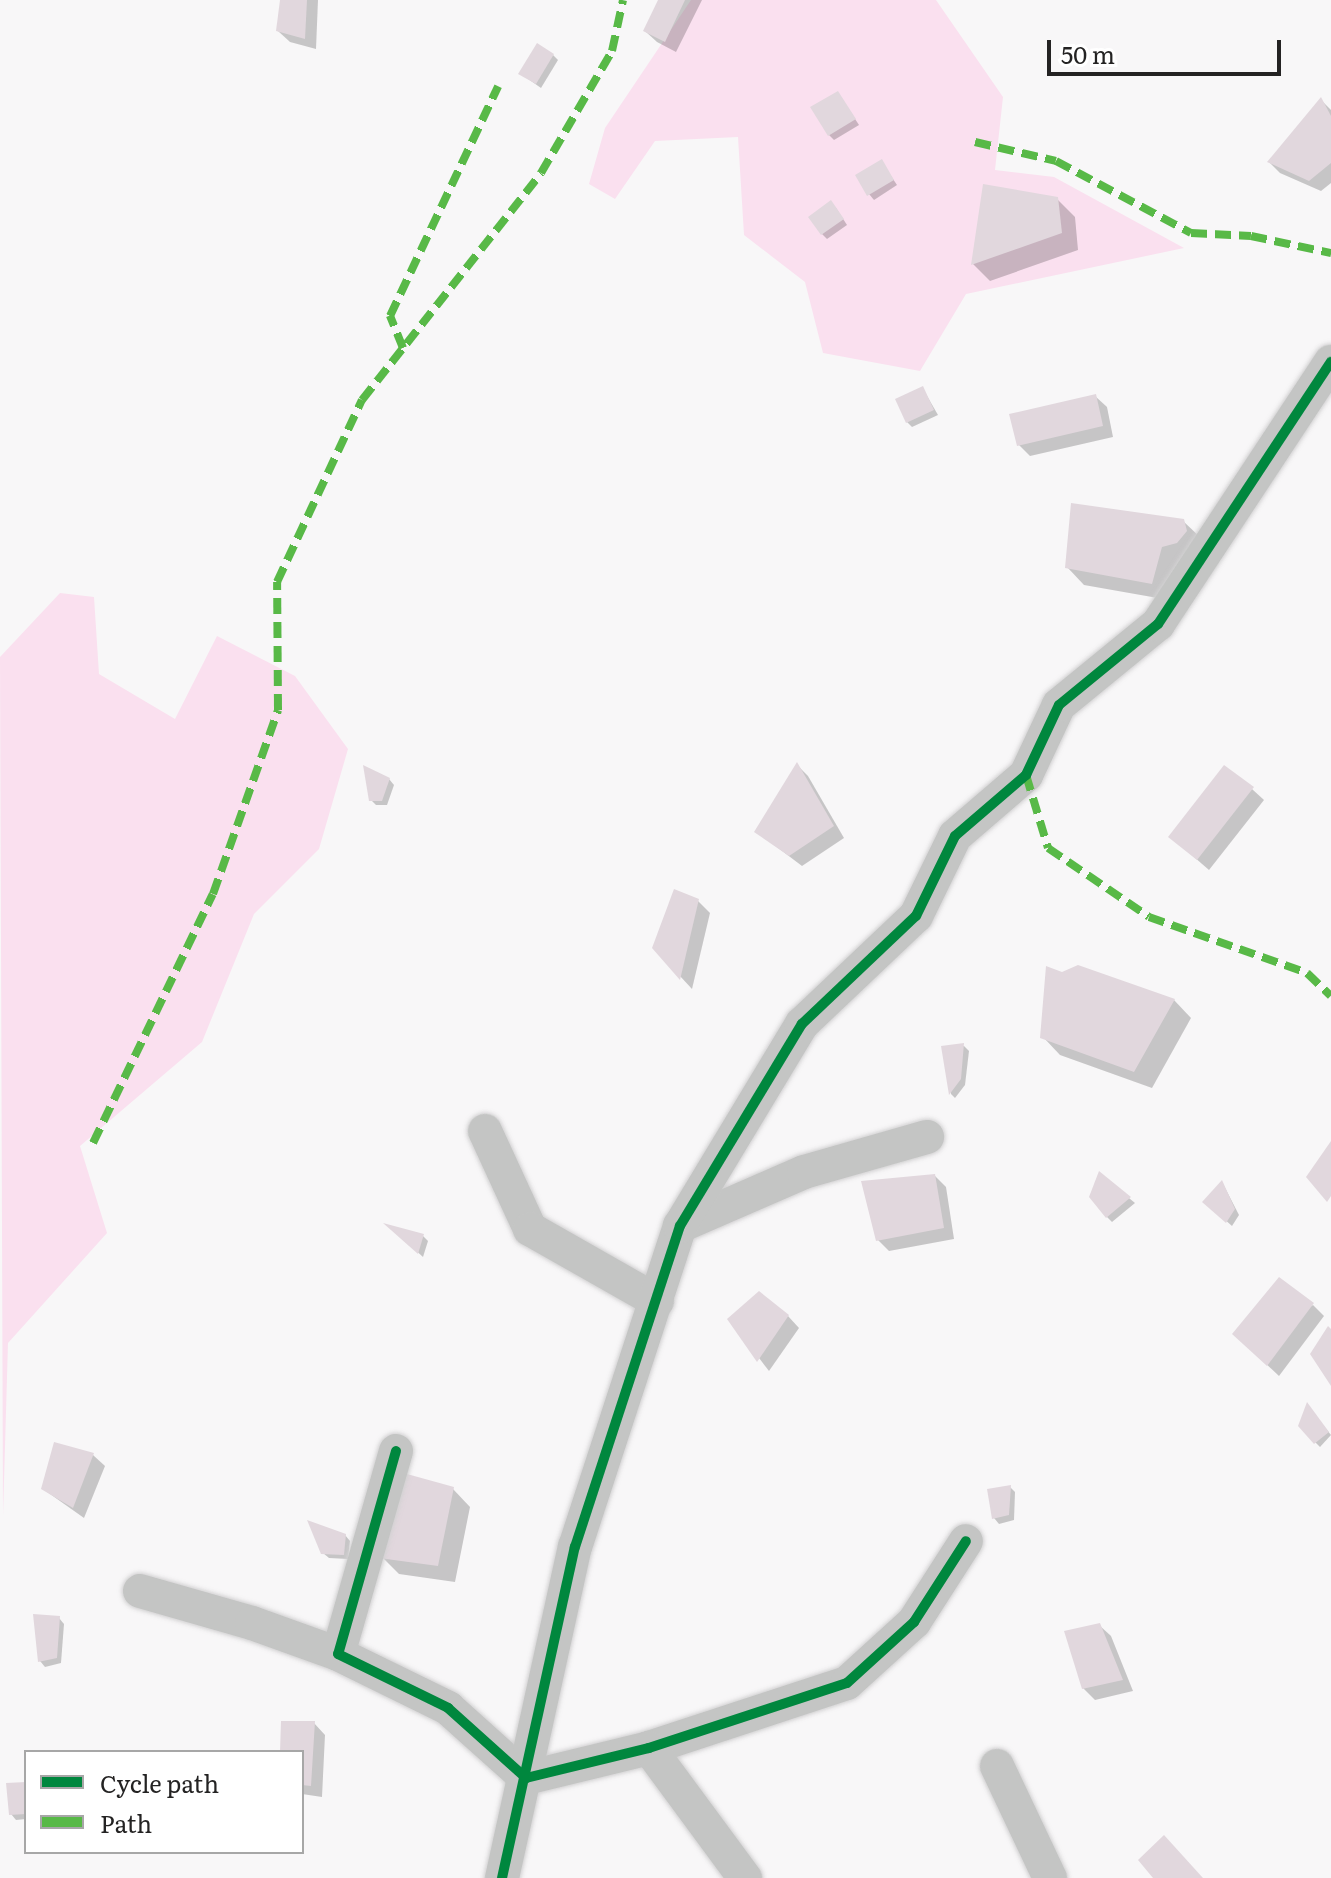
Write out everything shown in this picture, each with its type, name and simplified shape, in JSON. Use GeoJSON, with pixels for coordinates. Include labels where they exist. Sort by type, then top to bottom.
{"type":"FeatureCollection","features":[{"type":"Feature","properties":{"kind":"street"},"geometry":{"type":"LineString","coordinates":[[502,1878],[575,1547],[680,1226],[802,1024],[916,916],[955,836],[1026,775],[1059,705],[1158,624],[1331,362]]}},
{"type":"Feature","properties":{"kind":"street"},"geometry":{"type":"LineString","coordinates":[[485,1131],[530,1229],[657,1301]]}},
{"type":"Feature","properties":{"kind":"street"},"geometry":{"type":"LineString","coordinates":[[680,1226],[804,1172],[927,1137]]}},
{"type":"Feature","properties":{"kind":"street"},"geometry":{"type":"LineString","coordinates":[[338,1654],[396,1451]]}},
{"type":"Feature","properties":{"kind":"street"},"geometry":{"type":"LineString","coordinates":[[526,1778],[649,1748],[847,1683],[914,1622],[966,1541]]}},
{"type":"Feature","properties":{"kind":"street"},"geometry":{"type":"LineString","coordinates":[[140,1591],[252,1623],[338,1654],[448,1708],[526,1778]]}},
{"type":"Feature","properties":{"kind":"street"},"geometry":{"type":"LineString","coordinates":[[649,1748],[745,1878]]}},
{"type":"Feature","properties":{"kind":"street"},"geometry":{"type":"LineString","coordinates":[[997,1766],[1050,1878]]}},
{"type":"Feature","properties":{"kind":"shaded area"},"geometry":{"type":"Polygon","coordinates":[[[691,0],[936,0],[1003,97],[995,170],[1054,177],[1184,248],[966,294],[920,371],[823,353],[805,282],[744,235],[738,137],[655,141],[615,199],[589,184],[605,128],[691,0]]]}},
{"type":"Feature","properties":{"kind":"shaded area"},"geometry":{"type":"Polygon","coordinates":[[[60,593],[94,597],[99,674],[175,719],[217,636],[295,676],[348,749],[319,849],[254,914],[202,1042],[80,1146],[107,1233],[8,1343],[3,1516],[0,657],[60,593]]]}},
{"type":"Feature","properties":{"kind":"building"},"geometry":{"type":"Polygon","coordinates":[[[280,0],[307,0],[305,39],[276,31],[280,0]]]}},
{"type":"Feature","properties":{"kind":"building"},"geometry":{"type":"Polygon","coordinates":[[[658,0],[685,0],[665,42],[643,31],[658,0]]]}},
{"type":"Feature","properties":{"kind":"building"},"geometry":{"type":"Polygon","coordinates":[[[537,43],[554,54],[536,84],[518,74],[537,43]]]}},
{"type":"Feature","properties":{"kind":"building"},"geometry":{"type":"Polygon","coordinates":[[[838,91],[856,119],[828,136],[810,107],[838,91]]]}},
{"type":"Feature","properties":{"kind":"building"},"geometry":{"type":"Polygon","coordinates":[[[1321,97],[1331,116],[1331,163],[1309,181],[1267,162],[1321,97]]]}},
{"type":"Feature","properties":{"kind":"building"},"geometry":{"type":"Polygon","coordinates":[[[882,159],[894,180],[867,196],[855,175],[882,159]]]}},
{"type":"Feature","properties":{"kind":"building"},"geometry":{"type":"Polygon","coordinates":[[[983,184],[1058,197],[1062,233],[971,265],[983,184]]]}},
{"type":"Feature","properties":{"kind":"building"},"geometry":{"type":"Polygon","coordinates":[[[831,200],[844,219],[821,235],[808,217],[831,200]]]}},
{"type":"Feature","properties":{"kind":"building"},"geometry":{"type":"Polygon","coordinates":[[[923,386],[934,410],[906,423],[895,399],[923,386]]]}},
{"type":"Feature","properties":{"kind":"building"},"geometry":{"type":"Polygon","coordinates":[[[1096,394],[1103,426],[1017,446],[1009,414],[1096,394]]]}},
{"type":"Feature","properties":{"kind":"building"},"geometry":{"type":"Polygon","coordinates":[[[1071,503],[1184,519],[1187,531],[1177,543],[1162,547],[1152,584],[1065,568],[1071,503]]]}},
{"type":"Feature","properties":{"kind":"building"},"geometry":{"type":"Polygon","coordinates":[[[797,762],[834,826],[789,856],[754,832],[797,762]]]}},
{"type":"Feature","properties":{"kind":"building"},"geometry":{"type":"Polygon","coordinates":[[[363,765],[390,778],[382,801],[369,801],[363,765]]]}},
{"type":"Feature","properties":{"kind":"building"},"geometry":{"type":"Polygon","coordinates":[[[1224,765],[1254,787],[1197,860],[1168,837],[1224,765]]]}},
{"type":"Feature","properties":{"kind":"building"},"geometry":{"type":"Polygon","coordinates":[[[674,889],[699,899],[680,980],[652,948],[674,889]]]}},
{"type":"Feature","properties":{"kind":"building"},"geometry":{"type":"Polygon","coordinates":[[[1078,965],[1175,999],[1134,1072],[1040,1038],[1046,966],[1062,972],[1078,965]]]}},
{"type":"Feature","properties":{"kind":"building"},"geometry":{"type":"Polygon","coordinates":[[[964,1043],[961,1079],[949,1095],[941,1046],[964,1043]]]}},
{"type":"Feature","properties":{"kind":"building"},"geometry":{"type":"Polygon","coordinates":[[[1331,1141],[1331,1196],[1327,1202],[1306,1177],[1331,1141]]]}},
{"type":"Feature","properties":{"kind":"building"},"geometry":{"type":"Polygon","coordinates":[[[1099,1171],[1131,1197],[1106,1218],[1089,1197],[1099,1171]]]}},
{"type":"Feature","properties":{"kind":"building"},"geometry":{"type":"Polygon","coordinates":[[[935,1174],[944,1228],[876,1241],[861,1181],[935,1174]]]}},
{"type":"Feature","properties":{"kind":"building"},"geometry":{"type":"Polygon","coordinates":[[[1222,1180],[1235,1209],[1226,1223],[1202,1202],[1222,1180]]]}},
{"type":"Feature","properties":{"kind":"building"},"geometry":{"type":"Polygon","coordinates":[[[383,1223],[424,1234],[418,1254],[383,1223]]]}},
{"type":"Feature","properties":{"kind":"building"},"geometry":{"type":"Polygon","coordinates":[[[1279,1277],[1314,1303],[1267,1366],[1232,1334],[1279,1277]]]}},
{"type":"Feature","properties":{"kind":"building"},"geometry":{"type":"Polygon","coordinates":[[[759,1291],[789,1315],[757,1362],[727,1319],[759,1291]]]}},
{"type":"Feature","properties":{"kind":"building"},"geometry":{"type":"Polygon","coordinates":[[[1328,1326],[1331,1329],[1331,1386],[1310,1354],[1328,1326]]]}},
{"type":"Feature","properties":{"kind":"building"},"geometry":{"type":"Polygon","coordinates":[[[1307,1402],[1329,1432],[1314,1444],[1298,1426],[1307,1402]]]}},
{"type":"Feature","properties":{"kind":"building"},"geometry":{"type":"Polygon","coordinates":[[[54,1442],[94,1453],[73,1508],[41,1489],[54,1442]]]}},
{"type":"Feature","properties":{"kind":"building"},"geometry":{"type":"Polygon","coordinates":[[[407,1474],[454,1487],[438,1566],[379,1558],[407,1474]]]}},
{"type":"Feature","properties":{"kind":"building"},"geometry":{"type":"Polygon","coordinates":[[[1011,1485],[1009,1515],[992,1519],[987,1489],[1011,1485]]]}},
{"type":"Feature","properties":{"kind":"building"},"geometry":{"type":"Polygon","coordinates":[[[307,1520],[346,1534],[344,1555],[321,1554],[307,1520]]]}},
{"type":"Feature","properties":{"kind":"building"},"geometry":{"type":"Polygon","coordinates":[[[33,1614],[60,1616],[57,1658],[38,1662],[33,1614]]]}},
{"type":"Feature","properties":{"kind":"building"},"geometry":{"type":"Polygon","coordinates":[[[1100,1623],[1123,1680],[1082,1689],[1064,1631],[1100,1623]]]}},
{"type":"Feature","properties":{"kind":"building"},"geometry":{"type":"Polygon","coordinates":[[[281,1721],[315,1721],[311,1786],[304,1785],[304,1750],[280,1750],[281,1721]]]}},
{"type":"Feature","properties":{"kind":"building"},"geometry":{"type":"Polygon","coordinates":[[[24,1782],[24,1814],[9,1815],[6,1783],[24,1782]]]}},
{"type":"Feature","properties":{"kind":"building"},"geometry":{"type":"Polygon","coordinates":[[[1164,1835],[1203,1878],[1153,1878],[1138,1860],[1164,1835]]]}},
{"type":"Feature","properties":{"kind":"marked path"},"geometry":{"type":"LineString","coordinates":[[93,1143],[213,894],[278,710],[277,582],[362,400],[541,173],[612,51],[623,0]]}},
{"type":"Feature","properties":{"kind":"marked path"},"geometry":{"type":"LineString","coordinates":[[403,348],[390,316],[498,86]]}},
{"type":"Feature","properties":{"kind":"marked path"},"geometry":{"type":"LineString","coordinates":[[975,142],[1056,161],[1191,233],[1251,236],[1331,253]]}},
{"type":"Feature","properties":{"kind":"marked path"},"geometry":{"type":"LineString","coordinates":[[1026,775],[1048,848],[1149,917],[1307,973],[1331,996]]}},
{"type":"Feature","properties":{"kind":"cycle path"},"geometry":{"type":"LineString","coordinates":[[502,1878],[575,1547],[680,1226],[802,1024],[916,916],[955,836],[1026,775],[1059,705],[1158,624],[1331,362]]}},
{"type":"Feature","properties":{"kind":"cycle path"},"geometry":{"type":"LineString","coordinates":[[396,1451],[338,1654],[448,1708],[526,1778],[649,1748],[847,1683],[914,1622],[966,1541]]}}]}
